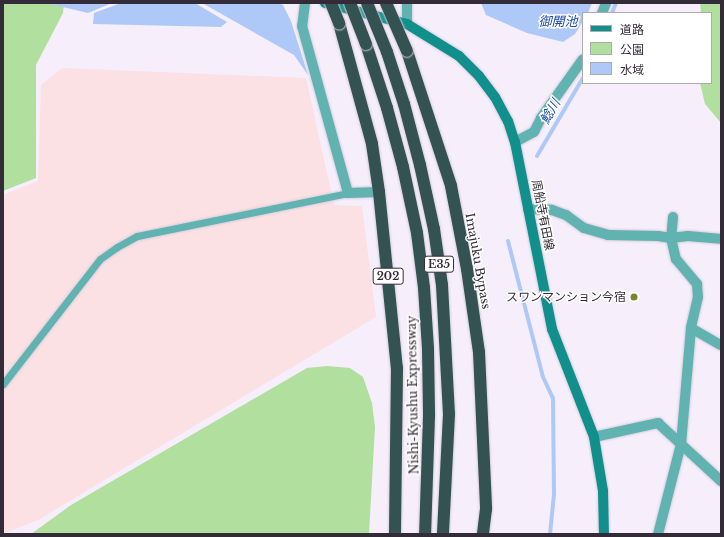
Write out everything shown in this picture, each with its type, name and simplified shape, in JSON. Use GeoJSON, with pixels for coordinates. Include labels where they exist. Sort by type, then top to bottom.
{"type":"FeatureCollection","features":[{"type":"Feature","properties":{"kind":"highway","name":"202"},"geometry":{"type":"LineString","coordinates":[[331,3],[339,23],[372,144],[379,192],[398,368],[395,534]]}},
{"type":"Feature","properties":{"kind":"highway","name":"Nishi-Kyushu Expressway"},"geometry":{"type":"LineString","coordinates":[[350,3],[366,44],[387,108],[404,167],[417,233],[424,288],[428,349],[428,478],[425,534]]}},
{"type":"Feature","properties":{"kind":"highway","name":"E35"},"geometry":{"type":"LineString","coordinates":[[368,3],[387,52],[418,157],[434,229],[441,277],[449,414],[443,534]]}},
{"type":"Feature","properties":{"kind":"highway","name":"Imajuku Bypass"},"geometry":{"type":"LineString","coordinates":[[386,3],[407,51],[451,186],[467,269],[479,352],[486,509],[483,534]]}},
{"type":"Feature","properties":{"kind":"main road","name":"周船寺有田線"},"geometry":{"type":"LineString","coordinates":[[325,3],[407,24],[459,56],[479,76],[496,97],[508,121],[515,142],[552,329],[594,437],[603,491],[604,534]]}},
{"type":"Feature","properties":{"kind":"street"},"geometry":{"type":"LineString","coordinates":[[305,3],[302,26],[348,193],[379,192]]}},
{"type":"Feature","properties":{"kind":"street"},"geometry":{"type":"LineString","coordinates":[[406,3],[407,24]]}},
{"type":"Feature","properties":{"kind":"street"},"geometry":{"type":"LineString","coordinates":[[515,142],[534,132],[541,118],[582,60]]}},
{"type":"Feature","properties":{"kind":"street"},"geometry":{"type":"LineString","coordinates":[[528,209],[552,210],[566,215],[584,228],[608,235],[658,236],[671,238],[688,236],[721,240]]}},
{"type":"Feature","properties":{"kind":"street"},"geometry":{"type":"LineString","coordinates":[[658,534],[682,444],[692,328],[698,297],[697,284],[676,259],[671,238],[673,217]]}},
{"type":"Feature","properties":{"kind":"street"},"geometry":{"type":"LineString","coordinates":[[692,328],[721,345]]}},
{"type":"Feature","properties":{"kind":"street"},"geometry":{"type":"LineString","coordinates":[[594,437],[658,423],[721,482]]}},
{"type":"Feature","properties":{"kind":"lane"},"geometry":{"type":"LineString","coordinates":[[3,384],[100,259],[117,247],[137,236],[348,193]]}},
{"type":"Feature","properties":{"kind":"shaded area"},"geometry":{"type":"Polygon","coordinates":[[[62,68],[306,78],[334,205],[362,206],[376,317],[38,520],[3,534],[3,195],[38,181],[41,85],[62,68]]]}},
{"type":"Feature","properties":{"kind":"green space"},"geometry":{"type":"Polygon","coordinates":[[[3,3],[64,3],[63,13],[36,65],[36,178],[3,191],[3,3]]]}},
{"type":"Feature","properties":{"kind":"green space"},"geometry":{"type":"Polygon","coordinates":[[[700,3],[721,3],[721,123],[705,104],[700,84],[712,84],[712,12],[701,12],[700,3]]]}},
{"type":"Feature","properties":{"kind":"green space"},"geometry":{"type":"Polygon","coordinates":[[[327,366],[350,368],[363,377],[372,403],[375,427],[369,534],[31,534],[71,505],[307,368],[327,366]]]}},
{"type":"Feature","properties":{"kind":"water"},"geometry":{"type":"Polygon","coordinates":[[[54,3],[112,3],[88,13],[54,5],[54,3]]]}},
{"type":"Feature","properties":{"kind":"water"},"geometry":{"type":"Polygon","coordinates":[[[121,3],[195,3],[227,22],[221,27],[93,24],[94,13],[121,3]]]}},
{"type":"Feature","properties":{"kind":"water"},"geometry":{"type":"Polygon","coordinates":[[[202,3],[279,3],[283,5],[291,21],[308,75],[294,55],[202,3]]]}},
{"type":"Feature","properties":{"kind":"water","name":"御開池"},"geometry":{"type":"Polygon","coordinates":[[[481,3],[592,3],[588,12],[582,12],[582,23],[575,34],[563,42],[527,33],[486,15],[481,3]]]}},
{"type":"Feature","properties":{"kind":"waterway","name":"鯰川"},"geometry":{"type":"LineString","coordinates":[[612,12],[616,3]]}},
{"type":"Feature","properties":{"kind":"waterway","name":"鯰川"},"geometry":{"type":"LineString","coordinates":[[537,156],[582,80]]}},
{"type":"Feature","properties":{"kind":"waterway"},"geometry":{"type":"LineString","coordinates":[[508,241],[543,377],[553,398],[554,494],[550,534]]}},
{"type":"Feature","properties":{"kind":"place","name":"スワンマンション今宿"},"geometry":{"type":"Point","coordinates":[634,297]}}]}
